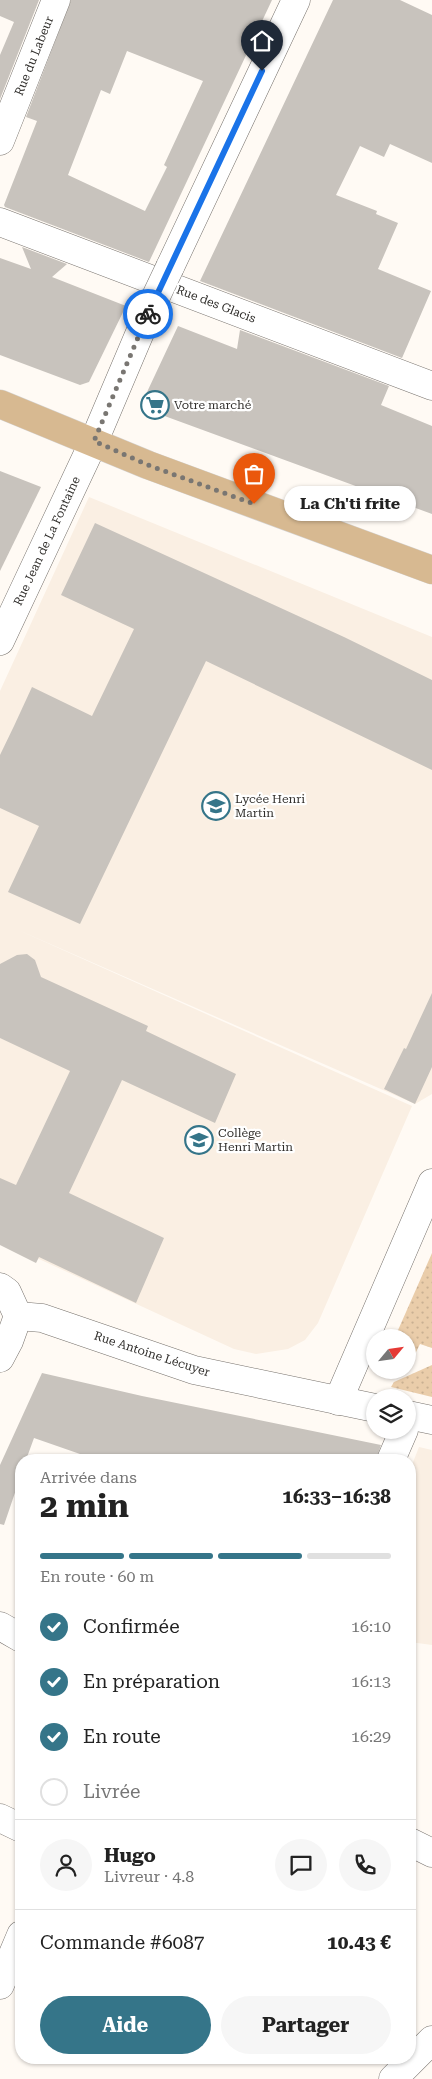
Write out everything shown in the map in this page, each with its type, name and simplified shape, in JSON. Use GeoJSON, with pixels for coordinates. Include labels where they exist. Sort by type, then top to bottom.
{"type":"FeatureCollection","features":[{"type":"Feature","properties":{"kind":"main road"},"geometry":{"type":"LineString","coordinates":[[0,404],[94,441],[148,465],[432,570]]}},
{"type":"Feature","properties":{"kind":"street","name":"Rue du Labeur"},"geometry":{"type":"LineString","coordinates":[[0,141],[56,0]]}},
{"type":"Feature","properties":{"kind":"street","name":"Rue Jean de La Fontaine"},"geometry":{"type":"LineString","coordinates":[[0,641],[94,441],[150,309],[296,0]]}},
{"type":"Feature","properties":{"kind":"street","name":"Rue des Glacis"},"geometry":{"type":"LineString","coordinates":[[0,222],[432,386]]}},
{"type":"Feature","properties":{"kind":"street"},"geometry":{"type":"LineString","coordinates":[[338,1401],[432,1183]]}},
{"type":"Feature","properties":{"kind":"street"},"geometry":{"type":"LineString","coordinates":[[0,1287],[7,1292],[18,1316],[9,1341],[0,1358]]}},
{"type":"Feature","properties":{"kind":"street","name":"Rue Antoine Lécuyer"},"geometry":{"type":"LineString","coordinates":[[18,1316],[42,1318],[194,1370],[366,1406]]}},
{"type":"Feature","properties":{"kind":"street"},"geometry":{"type":"LineString","coordinates":[[394,1454],[402,1439]]}},
{"type":"Feature","properties":{"kind":"street"},"geometry":{"type":"LineString","coordinates":[[0,1626],[15,1635]]}},
{"type":"Feature","properties":{"kind":"street"},"geometry":{"type":"LineString","coordinates":[[0,1818],[15,1825]]}},
{"type":"Feature","properties":{"kind":"street"},"geometry":{"type":"LineString","coordinates":[[416,1845],[432,1852]]}},
{"type":"Feature","properties":{"kind":"street"},"geometry":{"type":"LineString","coordinates":[[0,1984],[15,1948]]}},
{"type":"Feature","properties":{"kind":"street"},"geometry":{"type":"LineString","coordinates":[[416,2056],[432,2040]]}},
{"type":"Feature","properties":{"kind":"street"},"geometry":{"type":"LineString","coordinates":[[393,2079],[408,2064]]}},
{"type":"Feature","properties":{"kind":"shaded area","name":"Lycée Henri Martin"},"geometry":{"type":"Polygon","coordinates":[[[89,497],[432,637],[432,1094],[415,1104],[16,929],[412,1106],[318,1323],[305,1340],[288,1349],[256,1354],[234,1349],[0,1241],[0,691],[89,497]]]}},
{"type":"Feature","properties":{"kind":"shaded area"},"geometry":{"type":"Polygon","coordinates":[[[432,1253],[432,1348],[420,1344],[416,1352],[416,1329],[399,1329],[432,1253]]]}},
{"type":"Feature","properties":{"kind":"shaded area"},"geometry":{"type":"Polygon","coordinates":[[[432,1365],[432,1397],[416,1393],[416,1389],[391,1387],[394,1382],[401,1379],[416,1379],[416,1372],[432,1365]]]}},
{"type":"Feature","properties":{"kind":"shaded area"},"geometry":{"type":"Polygon","coordinates":[[[419,1447],[432,1450],[432,1645],[416,1643],[416,1455],[419,1447]]]}},
{"type":"Feature","properties":{"kind":"building"},"geometry":{"type":"Polygon","coordinates":[[[0,0],[39,0],[0,99],[0,55],[14,22],[0,16],[0,0]]]}},
{"type":"Feature","properties":{"kind":"building"},"geometry":{"type":"Polygon","coordinates":[[[71,0],[272,0],[149,262],[5,207],[4,205],[37,121],[26,117],[71,0]],[[127,51],[110,94],[101,90],[68,175],[145,211],[167,167],[164,165],[203,81],[127,51]]]}},
{"type":"Feature","properties":{"kind":"building"},"geometry":{"type":"Polygon","coordinates":[[[333,0],[400,0],[432,15],[432,163],[390,144],[384,157],[360,146],[336,195],[377,211],[376,214],[398,223],[378,269],[431,291],[402,358],[200,281],[333,0]]]}},
{"type":"Feature","properties":{"kind":"building"},"geometry":{"type":"Polygon","coordinates":[[[22,247],[67,264],[52,277],[126,306],[89,382],[80,385],[0,355],[0,258],[31,269],[22,247]]]}},
{"type":"Feature","properties":{"kind":"building"},"geometry":{"type":"Polygon","coordinates":[[[178,326],[237,349],[240,330],[389,386],[381,405],[432,426],[432,514],[140,407],[178,326]]]}},
{"type":"Feature","properties":{"kind":"building"},"geometry":{"type":"Polygon","coordinates":[[[0,471],[41,487],[0,571],[0,471]]]}},
{"type":"Feature","properties":{"kind":"building"},"geometry":{"type":"Polygon","coordinates":[[[95,523],[344,637],[432,680],[432,770],[206,661],[80,924],[8,892],[39,826],[0,808],[0,755],[32,687],[92,716],[134,629],[61,595],[95,523]]]}},
{"type":"Feature","properties":{"kind":"building"},"geometry":{"type":"Polygon","coordinates":[[[27,954],[35,960],[41,977],[148,1026],[146,1031],[236,1074],[215,1123],[122,1080],[69,1193],[164,1238],[136,1303],[39,1257],[36,1263],[0,1245],[0,1178],[16,1185],[70,1071],[0,1038],[0,964],[17,955],[27,954]]]}},
{"type":"Feature","properties":{"kind":"building"},"geometry":{"type":"Polygon","coordinates":[[[432,993],[432,1067],[415,1104],[384,1089],[404,1048],[406,1049],[432,993]]]}},
{"type":"Feature","properties":{"kind":"building"},"geometry":{"type":"Polygon","coordinates":[[[42,1373],[142,1396],[381,1445],[378,1454],[80,1454],[34,1438],[28,1454],[15,1454],[15,1493],[4,1525],[0,1524],[0,1465],[42,1373]]]}},
{"type":"Feature","properties":{"kind":"way so far"},"geometry":{"type":"LineString","coordinates":[[148,314],[94,441],[148,465],[254,504]]}},
{"type":"Feature","properties":{"kind":"place","name":"Votre marché"},"geometry":{"type":"Point","coordinates":[155,405]}},
{"type":"Feature","properties":{"kind":"place","name":"La Ch'ti frite"},"geometry":{"type":"Point","coordinates":[254,504]}},
{"type":"Feature","properties":{"kind":"place","name":"Lycée Henri Martin"},"geometry":{"type":"Point","coordinates":[216,806]}},
{"type":"Feature","properties":{"kind":"place","name":"Collège Henri Martin"},"geometry":{"type":"Point","coordinates":[199,1140]}},
{"type":"Feature","properties":{"kind":"route"},"geometry":{"type":"LineString","coordinates":[[148,314],[262,71]]}}]}
